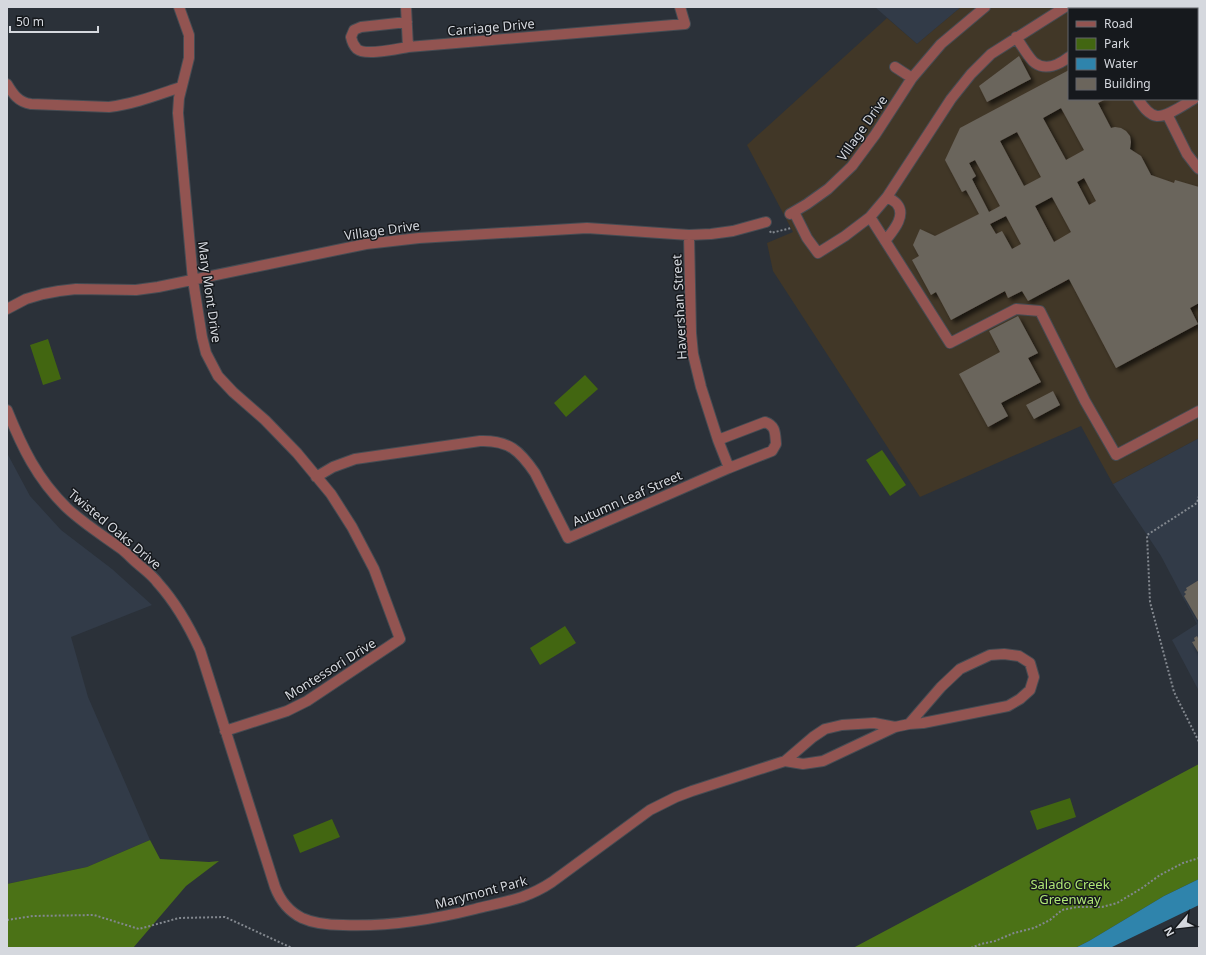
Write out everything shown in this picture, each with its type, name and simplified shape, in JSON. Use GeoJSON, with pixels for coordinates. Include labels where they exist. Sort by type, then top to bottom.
{"type":"FeatureCollection","features":[{"type":"Feature","properties":{"kind":"street","name":"Mary Mont Drive"},"geometry":{"type":"LineString","coordinates":[[179,7],[189,35],[189,58],[181,87],[178,113],[193,280],[206,353],[218,376],[233,392],[276,431],[297,453],[331,494],[352,527],[374,569],[400,640]]}},
{"type":"Feature","properties":{"kind":"street"},"geometry":{"type":"LineString","coordinates":[[406,7],[408,47]]}},
{"type":"Feature","properties":{"kind":"street","name":"Carriage Drive"},"geometry":{"type":"LineString","coordinates":[[407,22],[361,27],[354,30],[351,37],[353,44],[358,50],[366,52],[408,47],[685,24],[680,7]]}},
{"type":"Feature","properties":{"kind":"street","name":"Village Drive"},"geometry":{"type":"LineString","coordinates":[[792,213],[808,204],[828,189],[852,166],[875,135],[912,78],[941,44],[985,7]]}},
{"type":"Feature","properties":{"kind":"street"},"geometry":{"type":"LineString","coordinates":[[792,213],[818,253],[870,218],[887,197],[951,99],[971,74],[991,54],[1065,7]]}},
{"type":"Feature","properties":{"kind":"street"},"geometry":{"type":"LineString","coordinates":[[1016,37],[1034,63],[1045,67],[1061,63],[1068,58]]}},
{"type":"Feature","properties":{"kind":"street"},"geometry":{"type":"LineString","coordinates":[[895,67],[912,78]]}},
{"type":"Feature","properties":{"kind":"street"},"geometry":{"type":"LineString","coordinates":[[7,84],[14,95],[24,103],[109,107],[143,100],[181,87]]}},
{"type":"Feature","properties":{"kind":"street"},"geometry":{"type":"LineString","coordinates":[[1139,100],[1147,111],[1156,116],[1167,114],[1192,100]]}},
{"type":"Feature","properties":{"kind":"street"},"geometry":{"type":"LineString","coordinates":[[1167,114],[1187,154],[1199,169]]}},
{"type":"Feature","properties":{"kind":"street"},"geometry":{"type":"LineString","coordinates":[[885,241],[895,229],[901,216],[898,205],[887,197]]}},
{"type":"Feature","properties":{"kind":"street"},"geometry":{"type":"LineString","coordinates":[[870,218],[950,343],[1016,309],[1040,311],[1085,401],[1116,455],[1199,411]]}},
{"type":"Feature","properties":{"kind":"street","name":"Village Drive"},"geometry":{"type":"LineString","coordinates":[[7,309],[26,299],[59,291],[76,289],[136,290],[193,280],[366,244],[419,238],[586,228],[688,235],[711,234],[733,231],[766,222]]}},
{"type":"Feature","properties":{"kind":"street","name":"Havershan Street"},"geometry":{"type":"LineString","coordinates":[[688,235],[693,354],[696,371],[718,440],[729,468]]}},
{"type":"Feature","properties":{"kind":"street","name":"Twisted Oaks Drive"},"geometry":{"type":"LineString","coordinates":[[7,410],[26,454],[52,492],[84,523],[122,549],[157,582],[172,600],[190,629],[200,650],[250,806]]}},
{"type":"Feature","properties":{"kind":"street","name":"Autumn Leaf Street"},"geometry":{"type":"LineString","coordinates":[[316,477],[333,467],[355,459],[492,440],[509,445],[516,450],[529,465],[535,473],[568,538],[772,450],[776,444],[776,435],[771,425],[765,422],[718,440]]}},
{"type":"Feature","properties":{"kind":"street","name":"Montessori Drive"},"geometry":{"type":"LineString","coordinates":[[225,731],[287,711],[307,701],[400,640]]}},
{"type":"Feature","properties":{"kind":"street","name":"Marymont Park"},"geometry":{"type":"LineString","coordinates":[[785,761],[803,764],[823,761],[895,728],[909,724],[923,723],[1008,706],[1020,699],[1030,690],[1034,677],[1030,663],[1019,656],[1004,654],[990,656],[960,669],[941,687],[909,724]]}},
{"type":"Feature","properties":{"kind":"street","name":"Marymont Park"},"geometry":{"type":"LineString","coordinates":[[250,806],[279,898],[290,911],[301,918],[327,924],[362,926],[402,924],[448,916],[507,901],[539,890],[650,810],[692,791],[785,761],[813,737],[825,729],[842,725],[874,723],[895,728]]}},
{"type":"Feature","properties":{"kind":"path"},"geometry":{"type":"LineString","coordinates":[[766,222],[771,233],[791,228],[794,226],[792,213]]}},
{"type":"Feature","properties":{"kind":"path"},"geometry":{"type":"LineString","coordinates":[[1199,496],[1197,503],[1147,535],[1150,602],[1174,692],[1199,742]]}},
{"type":"Feature","properties":{"kind":"path"},"geometry":{"type":"LineString","coordinates":[[971,948],[1014,933],[1034,928],[1050,920],[1062,910],[1077,907],[1102,907],[1117,903],[1160,875],[1183,863],[1199,858]]}},
{"type":"Feature","properties":{"kind":"path"},"geometry":{"type":"LineString","coordinates":[[7,920],[33,916],[94,915],[139,929],[179,918],[225,917],[292,948]]}},
{"type":"Feature","properties":{"kind":"shaded area"},"geometry":{"type":"Polygon","coordinates":[[[875,7],[961,7],[917,44],[875,7]]]}},
{"type":"Feature","properties":{"kind":"shaded area"},"geometry":{"type":"Polygon","coordinates":[[[961,7],[1199,7],[1199,438],[1113,484],[1081,426],[920,497],[773,271],[767,243],[793,232],[747,145],[887,18],[917,44],[961,7]]]}},
{"type":"Feature","properties":{"kind":"shaded area"},"geometry":{"type":"Polygon","coordinates":[[[1199,438],[1199,691],[1172,640],[1197,624],[1161,556],[1113,484],[1199,438]]]}},
{"type":"Feature","properties":{"kind":"shaded area"},"geometry":{"type":"Polygon","coordinates":[[[7,453],[30,496],[61,530],[112,569],[152,605],[71,637],[88,697],[150,840],[87,867],[7,884],[7,453]]]}},
{"type":"Feature","properties":{"kind":"green space"},"geometry":{"type":"Polygon","coordinates":[[[48,339],[61,379],[43,385],[30,345],[48,339]]]}},
{"type":"Feature","properties":{"kind":"green space"},"geometry":{"type":"Polygon","coordinates":[[[585,375],[598,389],[566,417],[554,403],[585,375]]]}},
{"type":"Feature","properties":{"kind":"green space"},"geometry":{"type":"Polygon","coordinates":[[[882,450],[906,485],[890,496],[866,460],[882,450]]]}},
{"type":"Feature","properties":{"kind":"green space"},"geometry":{"type":"Polygon","coordinates":[[[565,626],[576,643],[540,665],[530,648],[565,626]]]}},
{"type":"Feature","properties":{"kind":"green space","name":"Salado Creek Greenway"},"geometry":{"type":"Polygon","coordinates":[[[1199,764],[1199,879],[1164,896],[1089,941],[1075,948],[853,948],[1199,764]]]}},
{"type":"Feature","properties":{"kind":"green space"},"geometry":{"type":"Polygon","coordinates":[[[1070,798],[1076,817],[1037,830],[1030,811],[1070,798]]]}},
{"type":"Feature","properties":{"kind":"green space"},"geometry":{"type":"Polygon","coordinates":[[[332,819],[340,837],[300,853],[293,835],[332,819]]]}},
{"type":"Feature","properties":{"kind":"green space"},"geometry":{"type":"Polygon","coordinates":[[[150,840],[160,859],[209,862],[219,861],[186,886],[133,948],[7,948],[7,884],[87,867],[150,840]]]}},
{"type":"Feature","properties":{"kind":"water"},"geometry":{"type":"Polygon","coordinates":[[[1199,879],[1199,905],[1110,948],[1075,948],[1164,896],[1199,879]]]}},
{"type":"Feature","properties":{"kind":"building"},"geometry":{"type":"Polygon","coordinates":[[[1199,7],[1199,53],[1198,8],[1110,8],[1199,7]]]}},
{"type":"Feature","properties":{"kind":"building"},"geometry":{"type":"Polygon","coordinates":[[[1019,56],[1031,79],[987,102],[979,86],[1019,56]]]}},
{"type":"Feature","properties":{"kind":"building"},"geometry":{"type":"Polygon","coordinates":[[[1068,71],[1068,100],[1104,100],[1098,103],[1111,128],[1121,128],[1126,131],[1130,136],[1130,149],[1141,156],[1151,175],[1174,183],[1175,180],[1199,187],[1199,303],[1190,308],[1198,324],[1116,368],[1069,279],[1028,301],[1022,291],[1008,298],[1005,291],[951,320],[936,292],[931,295],[912,260],[919,256],[913,245],[920,229],[935,236],[979,214],[966,190],[962,192],[945,160],[960,128],[1068,71]],[[1061,108],[1043,118],[1066,160],[1084,150],[1061,108]],[[1017,132],[1000,141],[1024,186],[1041,177],[1017,132]],[[975,160],[969,163],[976,176],[972,179],[989,212],[1000,206],[975,160]],[[1084,178],[1077,182],[1089,205],[1096,201],[1084,178]],[[1052,197],[1035,206],[1054,242],[1071,232],[1052,197]],[[1006,216],[990,224],[996,234],[1002,231],[1012,249],[1021,244],[1006,216]]]}},
{"type":"Feature","properties":{"kind":"building"},"geometry":{"type":"Polygon","coordinates":[[[1018,316],[1038,353],[1028,358],[1041,382],[1001,403],[1008,416],[988,427],[959,374],[1000,352],[989,331],[1018,316]]]}},
{"type":"Feature","properties":{"kind":"building"},"geometry":{"type":"Polygon","coordinates":[[[1053,391],[1060,405],[1034,419],[1026,405],[1053,391]]]}},
{"type":"Feature","properties":{"kind":"building"},"geometry":{"type":"Polygon","coordinates":[[[1199,580],[1199,622],[1184,596],[1186,594],[1184,592],[1187,590],[1186,588],[1199,580]]]}},
{"type":"Feature","properties":{"kind":"building"},"geometry":{"type":"Polygon","coordinates":[[[1197,636],[1198,638],[1199,637],[1199,652],[1192,642],[1195,641],[1194,638],[1197,636]]]}}]}
